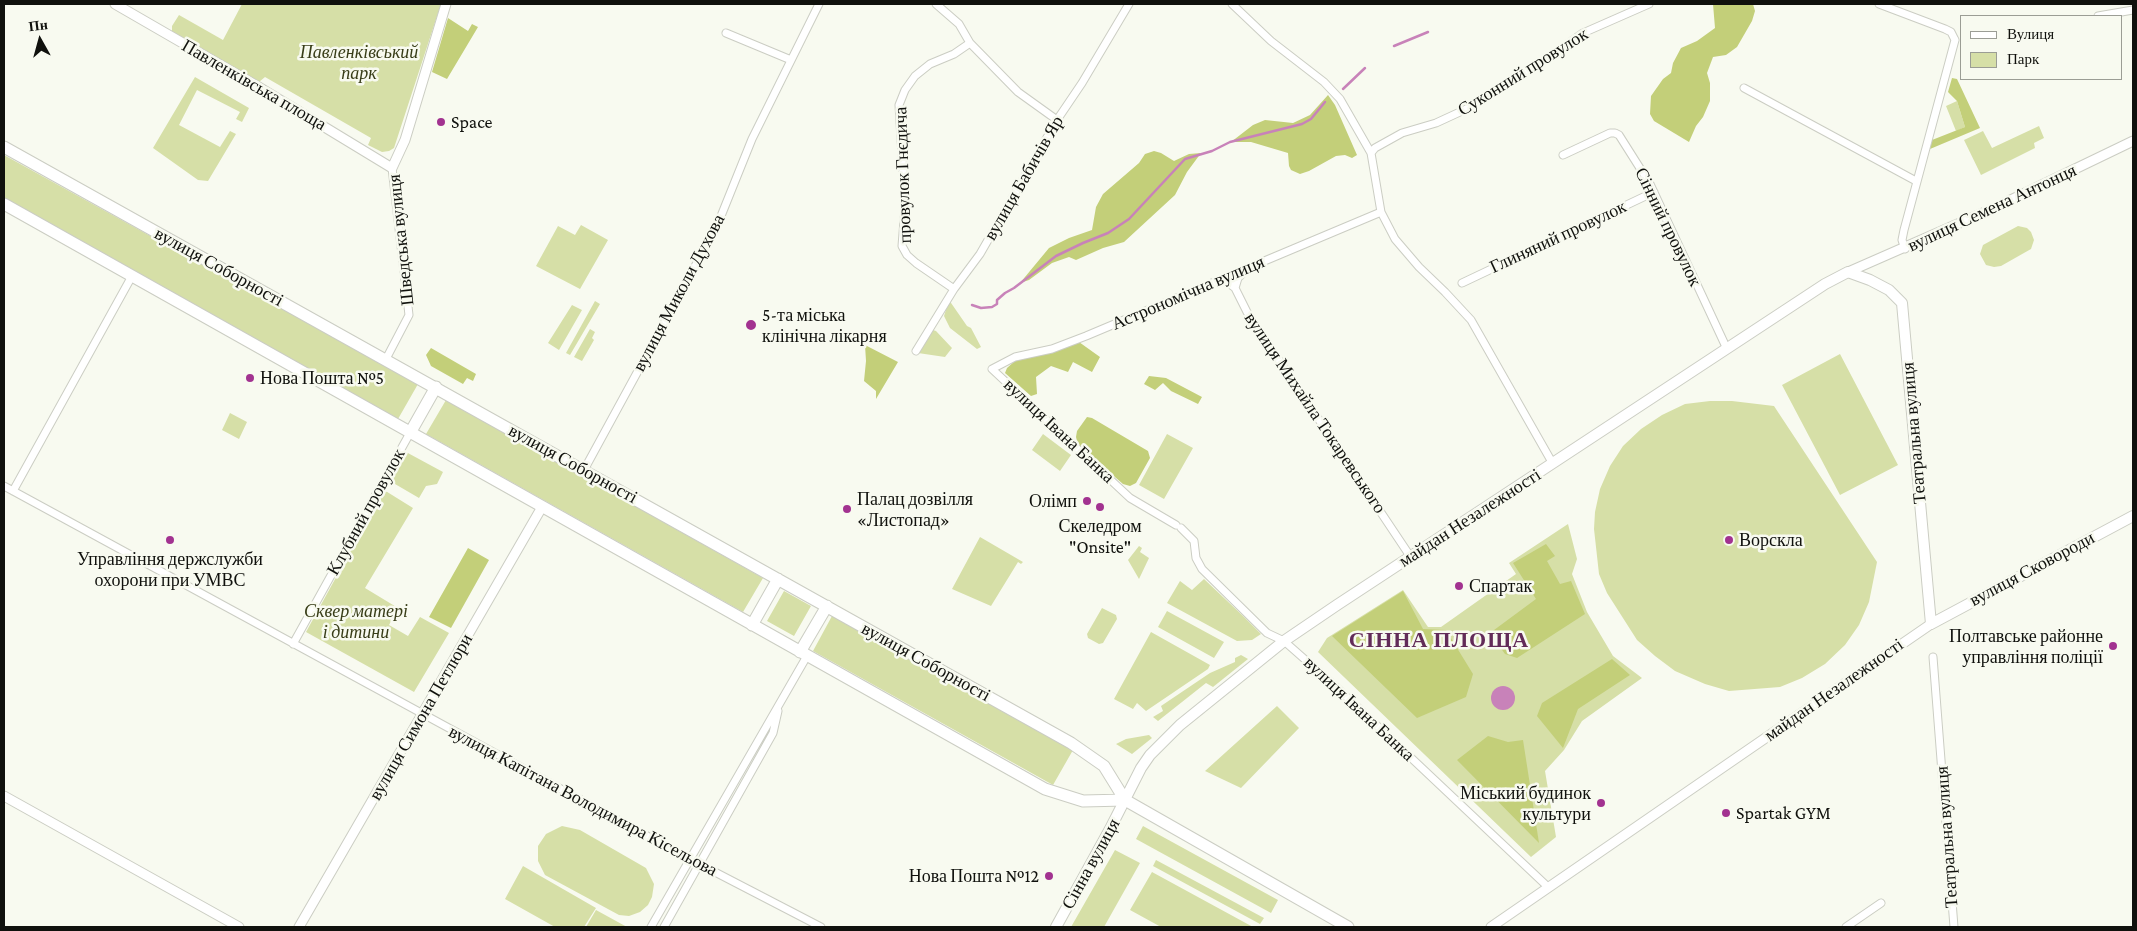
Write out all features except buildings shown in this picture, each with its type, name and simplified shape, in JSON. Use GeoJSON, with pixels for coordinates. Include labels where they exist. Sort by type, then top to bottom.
{"type":"FeatureCollection","features":[{"type":"Feature","properties":{"kind":"main road","name":"вулиця Соборності"},"geometry":{"type":"LineString","coordinates":[[4,147],[1084,751],[1104,766],[1126,800],[1348,927]]}},
{"type":"Feature","properties":{"kind":"main road"},"geometry":{"type":"LineString","coordinates":[[4,204],[1045,790],[1082,801],[1126,800]]}},
{"type":"Feature","properties":{"kind":"main road","name":"майдан Незалежності"},"geometry":{"type":"LineString","coordinates":[[1126,800],[1141,768],[1150,755],[1180,725],[1284,641],[1410,556],[1825,284],[1848,272]]}},
{"type":"Feature","properties":{"kind":"main road","name":"Театральна вулиця"},"geometry":{"type":"LineString","coordinates":[[1848,272],[1870,280],[1889,290],[1902,303],[1931,624]]}},
{"type":"Feature","properties":{"kind":"main road"},"geometry":{"type":"LineString","coordinates":[[410,433],[436,387]]}},
{"type":"Feature","properties":{"kind":"main road","name":"вулиця Сковороди"},"geometry":{"type":"LineString","coordinates":[[1931,624],[2133,516]]}},
{"type":"Feature","properties":{"kind":"main road"},"geometry":{"type":"LineString","coordinates":[[752,625],[778,579]]}},
{"type":"Feature","properties":{"kind":"main road"},"geometry":{"type":"LineString","coordinates":[[804,654],[827,606]]}},
{"type":"Feature","properties":{"kind":"main road","name":"Сінна вулиця"},"geometry":{"type":"LineString","coordinates":[[1056,927],[1126,800]]}},
{"type":"Feature","properties":{"kind":"street","name":"Павленківська площа"},"geometry":{"type":"LineString","coordinates":[[115,4],[258,86],[392,168]]}},
{"type":"Feature","properties":{"kind":"street","name":"Шведська вулиця"},"geometry":{"type":"LineString","coordinates":[[386,359],[409,315],[392,168],[405,140],[446,4]]}},
{"type":"Feature","properties":{"kind":"street","name":"вулиця Миколи Духова"},"geometry":{"type":"LineString","coordinates":[[584,470],[717,226],[752,139],[819,4]]}},
{"type":"Feature","properties":{"kind":"street"},"geometry":{"type":"LineString","coordinates":[[936,4],[959,24],[970,43],[1018,92],[1057,120]]}},
{"type":"Feature","properties":{"kind":"street","name":"вулиця Бабичів Яр"},"geometry":{"type":"LineString","coordinates":[[916,351],[954,289],[980,254],[1057,120],[1082,83],[1129,4]]}},
{"type":"Feature","properties":{"kind":"street"},"geometry":{"type":"LineString","coordinates":[[1232,4],[1271,41],[1304,65],[1335,93],[1371,153],[1381,212],[1387,226],[1419,267],[1446,292],[1471,320],[1553,464]]}},
{"type":"Feature","properties":{"kind":"street","name":"Суконний провулок"},"geometry":{"type":"LineString","coordinates":[[1371,153],[1374,148],[1402,134],[1436,123],[1470,108],[1548,58],[1583,32],[1648,4]]}},
{"type":"Feature","properties":{"kind":"street"},"geometry":{"type":"LineString","coordinates":[[1879,4],[1945,29],[1951,32],[1958,40],[1916,181],[1902,240],[1905,248]]}},
{"type":"Feature","properties":{"kind":"street"},"geometry":{"type":"LineString","coordinates":[[2104,15],[2133,10]]}},
{"type":"Feature","properties":{"kind":"street"},"geometry":{"type":"LineString","coordinates":[[726,34],[791,60]]}},
{"type":"Feature","properties":{"kind":"street","name":"провулок Гнєдича"},"geometry":{"type":"LineString","coordinates":[[954,289],[916,262],[902,246],[905,207],[899,105],[905,90],[916,76],[930,64],[954,54],[970,43]]}},
{"type":"Feature","properties":{"kind":"street"},"geometry":{"type":"LineString","coordinates":[[1744,88],[1916,181]]}},
{"type":"Feature","properties":{"kind":"street","name":"Сінний провулок"},"geometry":{"type":"LineString","coordinates":[[1563,155],[1615,132],[1619,135],[1654,192],[1727,349]]}},
{"type":"Feature","properties":{"kind":"street","name":"вулиця Семена Антонця"},"geometry":{"type":"LineString","coordinates":[[1848,272],[1994,208],[2133,141]]}},
{"type":"Feature","properties":{"kind":"street","name":"Глиняний провулок"},"geometry":{"type":"LineString","coordinates":[[1462,283],[1654,192]]}},
{"type":"Feature","properties":{"kind":"street","name":"Астрономічна вулиця"},"geometry":{"type":"LineString","coordinates":[[992,369],[1014,357],[1069,343],[1381,212]]}},
{"type":"Feature","properties":{"kind":"street"},"geometry":{"type":"LineString","coordinates":[[1214,281],[1227,282],[1235,288],[1238,278],[1250,267]]}},
{"type":"Feature","properties":{"kind":"street"},"geometry":{"type":"LineString","coordinates":[[13,491],[132,276]]}},
{"type":"Feature","properties":{"kind":"street","name":"вулиця Михайла Токаревського"},"geometry":{"type":"LineString","coordinates":[[1235,288],[1247,312],[1410,556]]}},
{"type":"Feature","properties":{"kind":"street","name":"вулиця Івана Банка"},"geometry":{"type":"LineString","coordinates":[[992,369],[1130,498],[1178,527],[1194,541],[1196,558],[1202,569],[1266,633],[1284,641],[1343,693],[1548,888]]}},
{"type":"Feature","properties":{"kind":"street","name":"Клубний провулок"},"geometry":{"type":"LineString","coordinates":[[294,644],[410,433]]}},
{"type":"Feature","properties":{"kind":"street","name":"вулиця Капітана Володимира Кісельова"},"geometry":{"type":"LineString","coordinates":[[4,486],[689,859],[821,927]]}},
{"type":"Feature","properties":{"kind":"street","name":"вулиця Симона Петлюри"},"geometry":{"type":"LineString","coordinates":[[299,927],[542,507]]}},
{"type":"Feature","properties":{"kind":"street","name":"майдан Незалежності"},"geometry":{"type":"LineString","coordinates":[[1491,927],[1931,624]]}},
{"type":"Feature","properties":{"kind":"street"},"geometry":{"type":"LineString","coordinates":[[651,927],[780,703],[804,654]]}},
{"type":"Feature","properties":{"kind":"street","name":"Театральна вулиця"},"geometry":{"type":"LineString","coordinates":[[1933,657],[1954,927]]}},
{"type":"Feature","properties":{"kind":"street"},"geometry":{"type":"LineString","coordinates":[[664,927],[773,733],[780,703]]}},
{"type":"Feature","properties":{"kind":"street"},"geometry":{"type":"LineString","coordinates":[[4,796],[239,927]]}},
{"type":"Feature","properties":{"kind":"street"},"geometry":{"type":"LineString","coordinates":[[1846,927],[1881,903]]}},
{"type":"Feature","properties":{"kind":"green space","name":"Павленківський парк"},"geometry":{"type":"Polygon","coordinates":[[[242,4],[441,4],[394,148],[382,152],[368,145],[371,138],[265,77],[259,82],[172,32],[172,26],[179,15],[223,40],[242,4]]]}},
{"type":"Feature","properties":{"kind":"green space"},"geometry":{"type":"Polygon","coordinates":[[[1713,4],[1753,4],[1755,11],[1752,21],[1737,47],[1726,55],[1713,57],[1707,73],[1710,83],[1710,101],[1689,142],[1654,121],[1650,114],[1651,96],[1663,79],[1671,73],[1673,63],[1681,48],[1697,41],[1715,28],[1713,4]]]}},
{"type":"Feature","properties":{"kind":"green space"},"geometry":{"type":"Polygon","coordinates":[[[448,18],[468,31],[472,24],[478,27],[447,79],[432,72],[448,18]]]}},
{"type":"Feature","properties":{"kind":"green space"},"geometry":{"type":"Polygon","coordinates":[[[195,77],[249,108],[242,122],[236,119],[240,112],[197,90],[179,125],[220,147],[230,131],[236,134],[208,181],[198,180],[153,148],[195,77]]]}},
{"type":"Feature","properties":{"kind":"green space"},"geometry":{"type":"Polygon","coordinates":[[[1952,78],[1957,79],[1980,128],[1930,149],[1932,140],[1965,127],[1957,101],[1948,92],[1952,78]]]}},
{"type":"Feature","properties":{"kind":"green space"},"geometry":{"type":"Polygon","coordinates":[[[1328,95],[1335,105],[1357,155],[1352,158],[1345,155],[1336,156],[1300,174],[1291,170],[1288,153],[1251,142],[1231,142],[1253,125],[1265,120],[1293,123],[1310,115],[1328,95]]]}},
{"type":"Feature","properties":{"kind":"green space"},"geometry":{"type":"Polygon","coordinates":[[[1957,101],[1965,127],[1956,131],[1946,106],[1957,101]]]}},
{"type":"Feature","properties":{"kind":"green space"},"geometry":{"type":"Polygon","coordinates":[[[2039,126],[2044,138],[2034,143],[2035,148],[1981,175],[1964,140],[1983,131],[1992,148],[2039,126]]]}},
{"type":"Feature","properties":{"kind":"green space"},"geometry":{"type":"Polygon","coordinates":[[[1154,151],[1174,161],[1189,154],[1201,153],[1187,172],[1175,195],[1124,242],[1103,248],[1076,260],[1069,257],[1052,263],[1029,280],[1020,283],[1049,248],[1069,238],[1092,230],[1096,207],[1103,194],[1139,163],[1145,154],[1154,151]]]}},
{"type":"Feature","properties":{"kind":"green space"},"geometry":{"type":"Polygon","coordinates":[[[4,155],[418,384],[398,419],[4,199],[4,155]]]}},
{"type":"Feature","properties":{"kind":"green space"},"geometry":{"type":"Polygon","coordinates":[[[581,225],[608,240],[580,289],[536,266],[558,226],[575,235],[581,225]]]}},
{"type":"Feature","properties":{"kind":"green space"},"geometry":{"type":"Polygon","coordinates":[[[2018,226],[2027,228],[2031,232],[2034,240],[2031,249],[2001,266],[1986,265],[1980,254],[1983,245],[2018,226]]]}},
{"type":"Feature","properties":{"kind":"green space"},"geometry":{"type":"Polygon","coordinates":[[[949,300],[967,326],[971,328],[981,347],[977,349],[950,328],[944,316],[949,300]]]}},
{"type":"Feature","properties":{"kind":"green space"},"geometry":{"type":"Polygon","coordinates":[[[595,301],[600,304],[570,355],[566,353],[595,301]]]}},
{"type":"Feature","properties":{"kind":"green space"},"geometry":{"type":"Polygon","coordinates":[[[572,305],[582,310],[559,350],[548,343],[572,305]]]}},
{"type":"Feature","properties":{"kind":"green space"},"geometry":{"type":"Polygon","coordinates":[[[590,329],[595,332],[592,338],[594,340],[582,361],[574,357],[590,329]]]}},
{"type":"Feature","properties":{"kind":"green space"},"geometry":{"type":"Polygon","coordinates":[[[933,330],[952,348],[945,357],[918,353],[933,330]]]}},
{"type":"Feature","properties":{"kind":"green space"},"geometry":{"type":"Polygon","coordinates":[[[1079,342],[1100,357],[1092,372],[1073,362],[1068,372],[1051,366],[1036,377],[1037,394],[1031,396],[1005,373],[1007,368],[1016,360],[1079,342]]]}},
{"type":"Feature","properties":{"kind":"green space"},"geometry":{"type":"Polygon","coordinates":[[[865,345],[898,362],[876,399],[876,391],[864,381],[865,345]]]}},
{"type":"Feature","properties":{"kind":"green space"},"geometry":{"type":"Polygon","coordinates":[[[431,348],[476,374],[473,381],[467,378],[463,384],[431,366],[426,355],[431,348]]]}},
{"type":"Feature","properties":{"kind":"green space"},"geometry":{"type":"Polygon","coordinates":[[[1840,354],[1898,465],[1840,495],[1782,385],[1840,354]]]}},
{"type":"Feature","properties":{"kind":"green space"},"geometry":{"type":"Polygon","coordinates":[[[1149,376],[1166,378],[1202,397],[1198,404],[1171,391],[1163,383],[1155,390],[1144,384],[1149,376]]]}},
{"type":"Feature","properties":{"kind":"green space"},"geometry":{"type":"Polygon","coordinates":[[[446,400],[763,578],[743,612],[426,434],[446,400]]]}},
{"type":"Feature","properties":{"kind":"green space","name":"Ворскла"},"geometry":{"type":"Polygon","coordinates":[[[1732,401],[1774,406],[1877,562],[1869,602],[1859,625],[1845,645],[1825,664],[1802,678],[1780,687],[1729,691],[1705,684],[1675,671],[1637,640],[1607,593],[1599,574],[1594,529],[1595,512],[1600,489],[1610,466],[1623,446],[1641,429],[1662,415],[1685,404],[1732,401]]]}},
{"type":"Feature","properties":{"kind":"green space"},"geometry":{"type":"Polygon","coordinates":[[[230,413],[247,422],[239,439],[222,430],[230,413]]]}},
{"type":"Feature","properties":{"kind":"green space"},"geometry":{"type":"Polygon","coordinates":[[[1087,417],[1092,418],[1148,451],[1150,458],[1136,483],[1130,486],[1123,484],[1078,445],[1077,431],[1087,417]]]}},
{"type":"Feature","properties":{"kind":"green space"},"geometry":{"type":"Polygon","coordinates":[[[1043,434],[1071,455],[1060,471],[1032,450],[1043,434]]]}},
{"type":"Feature","properties":{"kind":"green space"},"geometry":{"type":"Polygon","coordinates":[[[1167,434],[1193,448],[1164,499],[1139,485],[1167,434]]]}},
{"type":"Feature","properties":{"kind":"green space"},"geometry":{"type":"Polygon","coordinates":[[[406,452],[443,472],[437,484],[426,486],[419,498],[395,484],[393,476],[406,452]]]}},
{"type":"Feature","properties":{"kind":"green space","name":"Сквер матері і дитини"},"geometry":{"type":"Polygon","coordinates":[[[384,490],[413,508],[365,588],[398,608],[389,625],[408,636],[420,617],[449,633],[414,692],[306,632],[384,490]]]}},
{"type":"Feature","properties":{"kind":"green space"},"geometry":{"type":"Polygon","coordinates":[[[1568,524],[1577,559],[1572,574],[1587,612],[1613,656],[1642,678],[1582,721],[1564,750],[1545,771],[1556,837],[1531,857],[1318,652],[1327,638],[1403,590],[1428,627],[1441,627],[1516,574],[1509,563],[1568,524]]]}},
{"type":"Feature","properties":{"kind":"green space"},"geometry":{"type":"Polygon","coordinates":[[[980,537],[1023,562],[1021,564],[1018,562],[991,606],[952,589],[980,537]]]}},
{"type":"Feature","properties":{"kind":"green space"},"geometry":{"type":"Polygon","coordinates":[[[1546,544],[1555,556],[1547,561],[1560,584],[1571,581],[1585,614],[1517,658],[1505,654],[1490,633],[1536,599],[1513,563],[1546,544]]]}},
{"type":"Feature","properties":{"kind":"green space"},"geometry":{"type":"Polygon","coordinates":[[[1139,546],[1142,548],[1140,552],[1149,558],[1139,579],[1128,560],[1139,546]]]}},
{"type":"Feature","properties":{"kind":"green space"},"geometry":{"type":"Polygon","coordinates":[[[468,548],[489,560],[451,628],[429,617],[468,548]]]}},
{"type":"Feature","properties":{"kind":"green space"},"geometry":{"type":"Polygon","coordinates":[[[1204,579],[1261,634],[1252,640],[1237,641],[1167,603],[1180,581],[1192,590],[1204,579]]]}},
{"type":"Feature","properties":{"kind":"green space"},"geometry":{"type":"Polygon","coordinates":[[[784,591],[811,606],[794,636],[767,621],[784,591]]]}},
{"type":"Feature","properties":{"kind":"green space"},"geometry":{"type":"Polygon","coordinates":[[[1403,591],[1423,629],[1446,630],[1473,674],[1466,697],[1417,718],[1332,636],[1403,591]]]}},
{"type":"Feature","properties":{"kind":"green space"},"geometry":{"type":"Polygon","coordinates":[[[1102,608],[1116,615],[1117,619],[1103,643],[1099,644],[1088,638],[1087,634],[1102,608]]]}},
{"type":"Feature","properties":{"kind":"green space"},"geometry":{"type":"Polygon","coordinates":[[[1167,611],[1224,642],[1214,658],[1158,627],[1167,611]]]}},
{"type":"Feature","properties":{"kind":"green space"},"geometry":{"type":"Polygon","coordinates":[[[832,616],[1073,750],[1053,785],[813,651],[832,616]]]}},
{"type":"Feature","properties":{"kind":"green space"},"geometry":{"type":"Polygon","coordinates":[[[1151,632],[1210,665],[1208,669],[1146,711],[1137,703],[1133,709],[1114,699],[1151,632]]]}},
{"type":"Feature","properties":{"kind":"green space"},"geometry":{"type":"Polygon","coordinates":[[[1241,655],[1248,659],[1213,687],[1206,683],[1158,721],[1153,717],[1163,711],[1161,706],[1210,673],[1235,662],[1235,658],[1241,655]]]}},
{"type":"Feature","properties":{"kind":"green space"},"geometry":{"type":"Polygon","coordinates":[[[1612,659],[1630,675],[1578,709],[1563,748],[1537,716],[1542,703],[1612,659]]]}},
{"type":"Feature","properties":{"kind":"green space"},"geometry":{"type":"Polygon","coordinates":[[[1277,706],[1299,728],[1241,788],[1205,771],[1277,706]]]}},
{"type":"Feature","properties":{"kind":"green space"},"geometry":{"type":"Polygon","coordinates":[[[1149,735],[1152,738],[1132,754],[1116,744],[1126,739],[1149,735]]]}},
{"type":"Feature","properties":{"kind":"green space"},"geometry":{"type":"Polygon","coordinates":[[[1488,736],[1508,742],[1523,740],[1539,843],[1457,760],[1488,736]]]}},
{"type":"Feature","properties":{"kind":"green space"},"geometry":{"type":"Polygon","coordinates":[[[562,826],[580,830],[646,868],[654,884],[652,897],[648,905],[640,912],[629,916],[619,915],[545,875],[538,861],[538,846],[546,834],[562,826]]]}},
{"type":"Feature","properties":{"kind":"green space"},"geometry":{"type":"Polygon","coordinates":[[[1143,826],[1278,900],[1271,913],[1136,839],[1143,826]]]}},
{"type":"Feature","properties":{"kind":"green space"},"geometry":{"type":"Polygon","coordinates":[[[1115,850],[1140,863],[1104,927],[1071,927],[1115,850]]]}},
{"type":"Feature","properties":{"kind":"green space"},"geometry":{"type":"Polygon","coordinates":[[[1156,860],[1264,918],[1260,924],[1153,866],[1156,860]]]}},
{"type":"Feature","properties":{"kind":"green space"},"geometry":{"type":"Polygon","coordinates":[[[523,866],[596,908],[584,927],[555,927],[505,899],[523,866]]]}},
{"type":"Feature","properties":{"kind":"green space"},"geometry":{"type":"Polygon","coordinates":[[[1152,872],[1253,927],[1161,927],[1130,910],[1152,872]]]}},
{"type":"Feature","properties":{"kind":"green space"},"geometry":{"type":"Polygon","coordinates":[[[596,910],[627,927],[586,927],[596,910]]]}},
{"type":"Feature","properties":{"kind":"shaded area"},"geometry":{"type":"Polygon","coordinates":[[[1503,686],[1512,689],[1515,698],[1512,707],[1503,710],[1494,707],[1491,698],[1494,689],[1503,686]]]}},
{"type":"Feature","properties":{"kind":"waterway"},"geometry":{"type":"LineString","coordinates":[[1394,46],[1428,32]]}},
{"type":"Feature","properties":{"kind":"waterway"},"geometry":{"type":"LineString","coordinates":[[1343,89],[1365,68]]}},
{"type":"Feature","properties":{"kind":"waterway"},"geometry":{"type":"LineString","coordinates":[[972,305],[981,308],[992,307],[997,304],[997,300],[1005,293],[1056,256],[1108,233],[1129,219],[1185,159],[1212,151],[1230,142],[1302,124],[1311,119],[1325,102]]}},
{"type":"Feature","properties":{"kind":"place","name":"Space"},"geometry":{"type":"Point","coordinates":[441,122]}},
{"type":"Feature","properties":{"kind":"place","name":"5-та міська клінічна лікарня"},"geometry":{"type":"Point","coordinates":[751,325]}},
{"type":"Feature","properties":{"kind":"place","name":"Нова Пошта №5"},"geometry":{"type":"Point","coordinates":[250,378]}},
{"type":"Feature","properties":{"kind":"place","name":"Олімп"},"geometry":{"type":"Point","coordinates":[1087,501]}},
{"type":"Feature","properties":{"kind":"place","name":"Скеледром \"Onsite\""},"geometry":{"type":"Point","coordinates":[1100,507]}},
{"type":"Feature","properties":{"kind":"place","name":"Палац дозвілля «Листопад»"},"geometry":{"type":"Point","coordinates":[847,509]}},
{"type":"Feature","properties":{"kind":"place","name":"Управління держслужби охорони при УМВС"},"geometry":{"type":"Point","coordinates":[170,540]}},
{"type":"Feature","properties":{"kind":"place","name":"Ворскла"},"geometry":{"type":"Point","coordinates":[1729,540]}},
{"type":"Feature","properties":{"kind":"place","name":"Спартак"},"geometry":{"type":"Point","coordinates":[1459,586]}},
{"type":"Feature","properties":{"kind":"place","name":"Полтавське районне управління поліції"},"geometry":{"type":"Point","coordinates":[2113,646]}},
{"type":"Feature","properties":{"kind":"place","name":"Міський будинок культури"},"geometry":{"type":"Point","coordinates":[1601,803]}},
{"type":"Feature","properties":{"kind":"place","name":"Spartak GYM"},"geometry":{"type":"Point","coordinates":[1726,813]}},
{"type":"Feature","properties":{"kind":"place","name":"Нова Пошта №12"},"geometry":{"type":"Point","coordinates":[1049,876]}},
{"type":"Feature","properties":{"kind":"district","name":"СІННА ПЛОЩА"},"geometry":{"type":"Point","coordinates":[1439,640]}}]}
